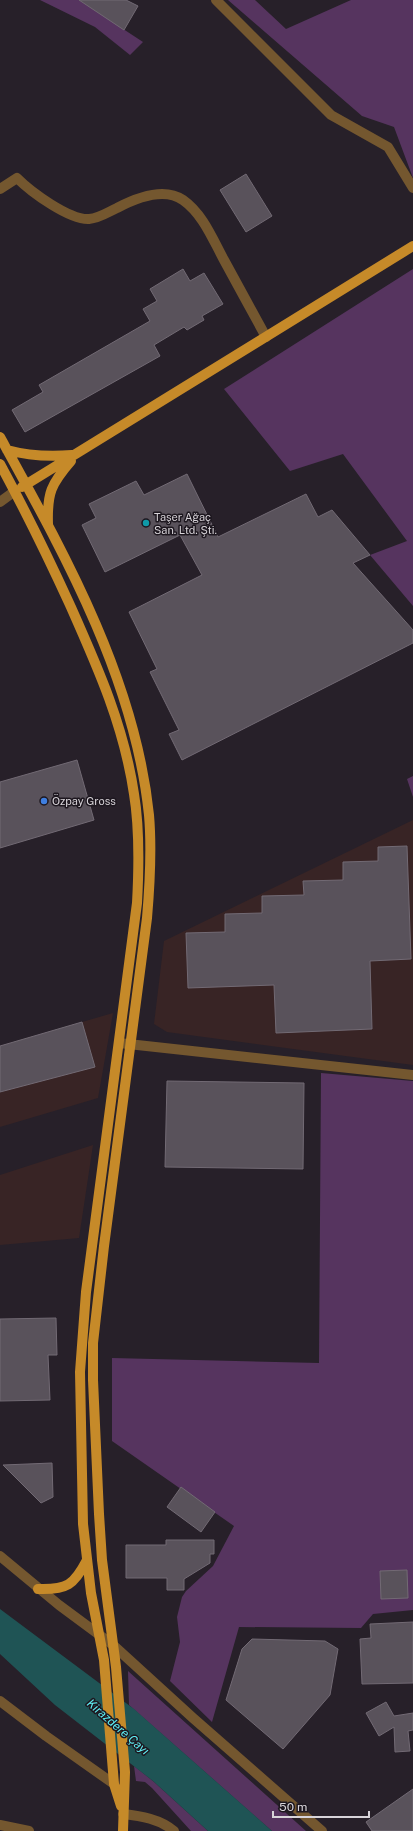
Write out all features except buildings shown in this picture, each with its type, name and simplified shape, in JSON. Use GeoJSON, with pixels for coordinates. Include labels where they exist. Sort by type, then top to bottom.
{"type":"FeatureCollection","features":[{"type":"Feature","properties":{"kind":"main road"},"geometry":{"type":"LineString","coordinates":[[15,491],[76,455],[413,246]]}},
{"type":"Feature","properties":{"kind":"main road"},"geometry":{"type":"LineString","coordinates":[[0,437],[49,528],[80,590],[103,642],[127,708],[138,749],[150,834],[150,881],[147,918],[104,1246],[93,1343],[93,1380],[102,1560],[114,1645],[125,1772],[123,1831]]}},
{"type":"Feature","properties":{"kind":"main road"},"geometry":{"type":"LineString","coordinates":[[7,450],[45,457],[76,455]]}},
{"type":"Feature","properties":{"kind":"main road"},"geometry":{"type":"LineString","coordinates":[[49,528],[48,504],[51,488],[58,476],[76,455]]}},
{"type":"Feature","properties":{"kind":"main road"},"geometry":{"type":"LineString","coordinates":[[0,464],[45,550],[100,672],[118,720],[131,772],[137,826],[138,884],[119,1043],[86,1292],[81,1347],[81,1481],[83,1524],[87,1560],[104,1660],[114,1784],[123,1814]]}},
{"type":"Feature","properties":{"kind":"main road"},"geometry":{"type":"LineString","coordinates":[[38,1588],[59,1588],[71,1584],[80,1573],[87,1560]]}},
{"type":"Feature","properties":{"kind":"street"},"geometry":{"type":"LineString","coordinates":[[216,0],[331,115],[388,147],[413,188]]}},
{"type":"Feature","properties":{"kind":"street"},"geometry":{"type":"LineString","coordinates":[[0,189],[17,178],[27,188],[51,204],[76,217],[89,219],[103,215],[117,208],[155,194],[169,195],[182,200],[200,217],[266,337]]}},
{"type":"Feature","properties":{"kind":"street"},"geometry":{"type":"LineString","coordinates":[[0,502],[15,491]]}},
{"type":"Feature","properties":{"kind":"street"},"geometry":{"type":"LineString","coordinates":[[119,1043],[413,1075]]}},
{"type":"Feature","properties":{"kind":"street"},"geometry":{"type":"LineString","coordinates":[[0,1556],[38,1588],[114,1645],[193,1718],[322,1831]]}},
{"type":"Feature","properties":{"kind":"street"},"geometry":{"type":"LineString","coordinates":[[0,1701],[46,1736],[114,1784]]}},
{"type":"Feature","properties":{"kind":"street"},"geometry":{"type":"LineString","coordinates":[[123,1814],[141,1816],[161,1822],[174,1831]]}},
{"type":"Feature","properties":{"kind":"street"},"geometry":{"type":"LineString","coordinates":[[0,1826],[29,1831]]}},
{"type":"Feature","properties":{"kind":"shaded area"},"geometry":{"type":"Polygon","coordinates":[[[40,0],[79,0],[143,42],[130,55],[95,27],[40,0]]]}},
{"type":"Feature","properties":{"kind":"shaded area"},"geometry":{"type":"Polygon","coordinates":[[[228,0],[255,0],[286,29],[351,0],[413,0],[413,178],[394,127],[362,116],[228,0]]]}},
{"type":"Feature","properties":{"kind":"shaded area"},"geometry":{"type":"Polygon","coordinates":[[[413,269],[413,606],[370,555],[407,541],[343,454],[290,471],[224,389],[413,269]]]}},
{"type":"Feature","properties":{"kind":"shaded area"},"geometry":{"type":"Polygon","coordinates":[[[413,776],[413,797],[407,779],[413,776]]]}},
{"type":"Feature","properties":{"kind":"shaded area"},"geometry":{"type":"Polygon","coordinates":[[[413,820],[413,1065],[167,1032],[154,1024],[164,941],[413,820]]]}},
{"type":"Feature","properties":{"kind":"shaded area"},"geometry":{"type":"Polygon","coordinates":[[[113,1013],[98,1098],[0,1127],[0,1046],[113,1013]]]}},
{"type":"Feature","properties":{"kind":"shaded area"},"geometry":{"type":"Polygon","coordinates":[[[321,1073],[413,1081],[413,1610],[373,1614],[361,1628],[239,1627],[212,1722],[170,1681],[180,1642],[177,1617],[182,1597],[186,1591],[213,1566],[234,1526],[112,1441],[112,1358],[319,1363],[321,1073]]]}},
{"type":"Feature","properties":{"kind":"shaded area"},"geometry":{"type":"Polygon","coordinates":[[[93,1145],[79,1238],[0,1245],[0,1175],[93,1145]]]}},
{"type":"Feature","properties":{"kind":"shaded area"},"geometry":{"type":"Polygon","coordinates":[[[128,1671],[306,1831],[272,1831],[129,1705],[128,1671]]]}},
{"type":"Feature","properties":{"kind":"shaded area"},"geometry":{"type":"Polygon","coordinates":[[[134,1766],[153,1781],[208,1831],[191,1831],[152,1788],[145,1782],[136,1781],[134,1766]]]}},
{"type":"Feature","properties":{"kind":"water","name":"Kirazdere Çayı"},"geometry":{"type":"Polygon","coordinates":[[[0,1609],[134,1709],[272,1831],[208,1831],[153,1781],[55,1705],[0,1654],[0,1609]]]}},
{"type":"Feature","properties":{"kind":"place","name":"Taşer Ağaç San. Ltd. Şti."},"geometry":{"type":"Point","coordinates":[146,523]}},
{"type":"Feature","properties":{"kind":"place","name":"Özpay Gross"},"geometry":{"type":"Point","coordinates":[44,801]}}]}
